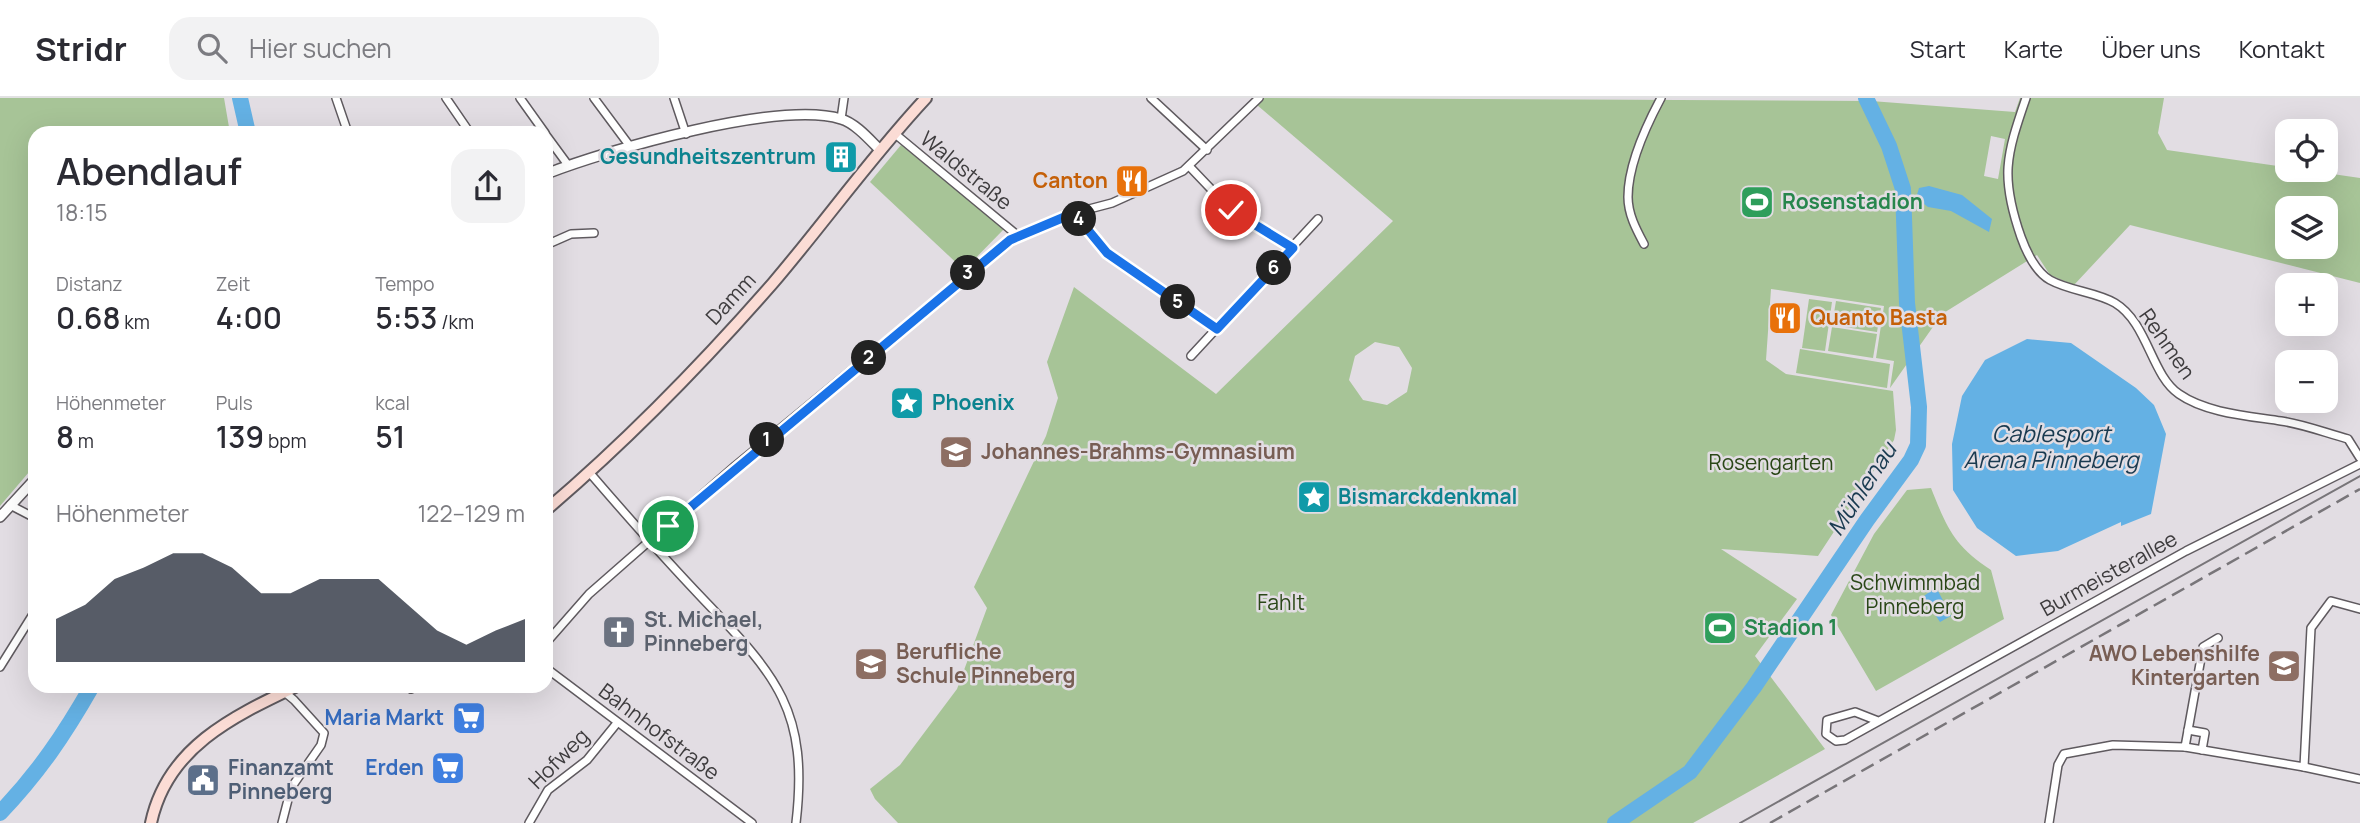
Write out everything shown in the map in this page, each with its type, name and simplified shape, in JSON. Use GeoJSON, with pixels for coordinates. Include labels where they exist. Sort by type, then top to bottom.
{"type":"FeatureCollection","features":[{"type":"Feature","properties":{"kind":"main road","name":"Damm"},"geometry":{"type":"LineString","coordinates":[[553,504],[589,472],[748,311],[879,149],[926,98]]}},
{"type":"Feature","properties":{"kind":"main road"},"geometry":{"type":"LineString","coordinates":[[151,823],[167,781],[199,742],[274,693]]}},
{"type":"Feature","properties":{"kind":"street"},"geometry":{"type":"LineString","coordinates":[[336,98],[346,126]]}},
{"type":"Feature","properties":{"kind":"street"},"geometry":{"type":"LineString","coordinates":[[446,98],[465,126]]}},
{"type":"Feature","properties":{"kind":"street"},"geometry":{"type":"LineString","coordinates":[[520,98],[539,126]]}},
{"type":"Feature","properties":{"kind":"street"},"geometry":{"type":"LineString","coordinates":[[594,98],[629,145]]}},
{"type":"Feature","properties":{"kind":"street"},"geometry":{"type":"LineString","coordinates":[[674,98],[686,134]]}},
{"type":"Feature","properties":{"kind":"street"},"geometry":{"type":"LineString","coordinates":[[841,119],[844,98]]}},
{"type":"Feature","properties":{"kind":"street"},"geometry":{"type":"LineString","coordinates":[[1151,98],[1207,150]]}},
{"type":"Feature","properties":{"kind":"street"},"geometry":{"type":"LineString","coordinates":[[553,635],[589,594],[735,466],[1017,235],[1074,213],[1112,203],[1189,166],[1259,98]]}},
{"type":"Feature","properties":{"kind":"street"},"geometry":{"type":"LineString","coordinates":[[1644,244],[1633,223],[1628,198],[1638,153],[1661,98]]}},
{"type":"Feature","properties":{"kind":"street","name":"Rehmen"},"geometry":{"type":"LineString","coordinates":[[2026,98],[2015,124],[2006,180],[2011,209],[2027,253],[2049,279],[2116,304],[2143,334],[2166,379],[2178,394],[2234,416],[2283,421],[2347,439],[2360,458]]}},
{"type":"Feature","properties":{"kind":"street"},"geometry":{"type":"LineString","coordinates":[[553,171],[629,145],[784,118],[841,119],[879,149]]}},
{"type":"Feature","properties":{"kind":"street","name":"Waldstraße"},"geometry":{"type":"LineString","coordinates":[[894,133],[1017,235]]}},
{"type":"Feature","properties":{"kind":"street"},"geometry":{"type":"LineString","coordinates":[[553,145],[568,165]]}},
{"type":"Feature","properties":{"kind":"street"},"geometry":{"type":"LineString","coordinates":[[1189,166],[1231,210],[1293,248]]}},
{"type":"Feature","properties":{"kind":"street"},"geometry":{"type":"LineString","coordinates":[[1074,213],[1107,253],[1217,329]]}},
{"type":"Feature","properties":{"kind":"street"},"geometry":{"type":"LineString","coordinates":[[1191,356],[1318,219]]}},
{"type":"Feature","properties":{"kind":"street"},"geometry":{"type":"LineString","coordinates":[[553,242],[571,234],[594,233]]}},
{"type":"Feature","properties":{"kind":"street","name":"Burmeisterallee"},"geometry":{"type":"LineString","coordinates":[[1878,721],[1855,712],[1827,720],[1826,734],[1836,741],[1845,740],[2186,551],[2360,464]]}},
{"type":"Feature","properties":{"kind":"street"},"geometry":{"type":"LineString","coordinates":[[589,472],[746,642],[780,690],[789,710],[799,752],[801,785],[796,823]]}},
{"type":"Feature","properties":{"kind":"street"},"geometry":{"type":"LineString","coordinates":[[0,517],[28,486]]}},
{"type":"Feature","properties":{"kind":"street"},"geometry":{"type":"LineString","coordinates":[[10,505],[28,514]]}},
{"type":"Feature","properties":{"kind":"street"},"geometry":{"type":"LineString","coordinates":[[2304,767],[2311,628],[2331,601],[2360,609]]}},
{"type":"Feature","properties":{"kind":"street"},"geometry":{"type":"LineString","coordinates":[[0,667],[28,622]]}},
{"type":"Feature","properties":{"kind":"street"},"geometry":{"type":"LineString","coordinates":[[2185,747],[2203,647],[2218,638]]}},
{"type":"Feature","properties":{"kind":"street","name":"Bahnhofstraße"},"geometry":{"type":"LineString","coordinates":[[553,673],[752,823]]}},
{"type":"Feature","properties":{"kind":"street"},"geometry":{"type":"LineString","coordinates":[[282,823],[291,788],[324,738],[321,728],[285,693]]}},
{"type":"Feature","properties":{"kind":"street","name":"Hofweg"},"geometry":{"type":"LineString","coordinates":[[529,823],[548,790],[587,760],[617,723]]}},
{"type":"Feature","properties":{"kind":"street"},"geometry":{"type":"LineString","coordinates":[[2188,730],[2205,733],[2202,750]]}},
{"type":"Feature","properties":{"kind":"street"},"geometry":{"type":"LineString","coordinates":[[2049,823],[2058,765],[2064,754],[2113,746],[2185,747],[2360,779]]}},
{"type":"Feature","properties":{"kind":"green space"},"geometry":{"type":"Polygon","coordinates":[[[0,98],[224,98],[229,126],[28,126],[28,473],[0,506],[0,98]]]}},
{"type":"Feature","properties":{"kind":"green space","name":"Fahlt"},"geometry":{"type":"Polygon","coordinates":[[[1264,98],[1871,101],[2015,112],[2020,98],[2164,98],[2158,133],[2167,150],[2275,166],[2275,182],[2338,182],[2338,175],[2360,178],[2360,283],[2338,277],[2338,273],[2320,273],[2130,225],[2074,285],[2050,275],[2037,255],[1942,314],[1890,388],[1894,361],[1876,358],[1884,306],[1771,289],[1766,360],[1786,374],[1893,391],[1896,430],[1894,440],[1818,556],[1721,549],[1797,599],[1755,656],[1825,749],[1693,823],[898,823],[875,799],[870,789],[900,765],[957,689],[987,608],[974,587],[1046,436],[1058,398],[1047,362],[1074,287],[1216,394],[1393,221],[1257,105],[1264,98]],[[1991,136],[1984,176],[1998,179],[2005,139],[1991,136]],[[1375,342],[1355,356],[1349,380],[1363,400],[1387,405],[1407,392],[1412,368],[1399,347],[1375,342]]]}},
{"type":"Feature","properties":{"kind":"green space"},"geometry":{"type":"Polygon","coordinates":[[[901,145],[1004,229],[964,270],[870,182],[901,145]]]}},
{"type":"Feature","properties":{"kind":"green space"},"geometry":{"type":"Polygon","coordinates":[[[1809,299],[1832,302],[1825,351],[1802,348],[1809,299]]]}},
{"type":"Feature","properties":{"kind":"green space"},"geometry":{"type":"Polygon","coordinates":[[[1836,301],[1881,308],[1877,332],[1832,325],[1836,301]]]}},
{"type":"Feature","properties":{"kind":"green space"},"geometry":{"type":"Polygon","coordinates":[[[1832,327],[1877,334],[1873,358],[1828,351],[1832,327]]]}},
{"type":"Feature","properties":{"kind":"green space"},"geometry":{"type":"Polygon","coordinates":[[[1800,349],[1890,364],[1887,388],[1796,373],[1800,349]]]}},
{"type":"Feature","properties":{"kind":"green space","name":"Schwimmbad Pinneberg"},"geometry":{"type":"Polygon","coordinates":[[[1931,488],[1953,535],[1968,553],[1991,570],[2004,619],[1876,691],[1831,615],[1874,534],[1907,490],[1931,488]]]}},
{"type":"Feature","properties":{"kind":"water"},"geometry":{"type":"Polygon","coordinates":[[[1929,186],[1962,195],[1992,219],[1989,232],[1951,211],[1928,207],[1916,198],[1919,188],[1929,186]]]}},
{"type":"Feature","properties":{"kind":"water","name":"Cablesport Arena Pinneberg"},"geometry":{"type":"Polygon","coordinates":[[[2027,339],[2071,343],[2136,388],[2154,405],[2166,434],[2151,514],[2121,526],[2121,522],[2058,551],[2016,556],[1977,528],[1953,490],[1952,444],[1962,396],[1985,360],[2027,339]]]}},
{"type":"Feature","properties":{"kind":"water"},"geometry":{"type":"Polygon","coordinates":[[[1936,587],[1951,616],[1940,622],[1928,604],[1920,599],[1936,587]]]}},
{"type":"Feature","properties":{"kind":"waterway"},"geometry":{"type":"LineString","coordinates":[[240,98],[246,126]]}},
{"type":"Feature","properties":{"kind":"waterway","name":"Mühlenau"},"geometry":{"type":"LineString","coordinates":[[1615,823],[1690,772],[1754,687],[1911,460],[1918,445],[1919,407],[1907,303],[1903,189],[1889,146],[1866,98]]}},
{"type":"Feature","properties":{"kind":"waterway"},"geometry":{"type":"LineString","coordinates":[[0,813],[50,752],[88,693]]}},
{"type":"Feature","properties":{"kind":"tram line"},"geometry":{"type":"LineString","coordinates":[[1740,823],[2360,476]]}},
{"type":"Feature","properties":{"kind":"railway"},"geometry":{"type":"LineString","coordinates":[[1770,823],[2360,489]]}},
{"type":"Feature","properties":{"kind":"place","name":"Gesundheitszentrum"},"geometry":{"type":"Point","coordinates":[841,157]}},
{"type":"Feature","properties":{"kind":"place","name":"Canton"},"geometry":{"type":"Point","coordinates":[1132,181]}},
{"type":"Feature","properties":{"kind":"place","name":"Rosenstadion"},"geometry":{"type":"Point","coordinates":[1757,202]}},
{"type":"Feature","properties":{"kind":"place","name":"Quanto Basta"},"geometry":{"type":"Point","coordinates":[1785,318]}},
{"type":"Feature","properties":{"kind":"place","name":"Phoenix"},"geometry":{"type":"Point","coordinates":[907,403]}},
{"type":"Feature","properties":{"kind":"place","name":"Johannes-Brahms-Gymnasium"},"geometry":{"type":"Point","coordinates":[956,452]}},
{"type":"Feature","properties":{"kind":"place","name":"Bismarckdenkmal"},"geometry":{"type":"Point","coordinates":[1314,497]}},
{"type":"Feature","properties":{"kind":"place","name":"Stadion 1"},"geometry":{"type":"Point","coordinates":[1720,628]}},
{"type":"Feature","properties":{"kind":"place","name":"St. Michael, Pinneberg"},"geometry":{"type":"Point","coordinates":[619,632]}},
{"type":"Feature","properties":{"kind":"place","name":"Berufliche Schule Pinneberg"},"geometry":{"type":"Point","coordinates":[871,664]}},
{"type":"Feature","properties":{"kind":"place","name":"AWO Lebenshilfe Kintergarten"},"geometry":{"type":"Point","coordinates":[2284,666]}},
{"type":"Feature","properties":{"kind":"place","name":"Maria Markt"},"geometry":{"type":"Point","coordinates":[469,718]}},
{"type":"Feature","properties":{"kind":"place","name":"Erden"},"geometry":{"type":"Point","coordinates":[448,768]}},
{"type":"Feature","properties":{"kind":"place","name":"Finanzamt Pinneberg"},"geometry":{"type":"Point","coordinates":[203,780]}},
{"type":"Feature","properties":{"kind":"route"},"geometry":{"type":"LineString","coordinates":[[668,526],[735,466],[1010,240],[1074,213],[1107,253],[1217,329],[1293,248],[1231,210]]}},
{"type":"Feature","properties":{"kind":"park label","name":"Rosengarten"},"geometry":{"type":"Point","coordinates":[1771,463]}}]}
